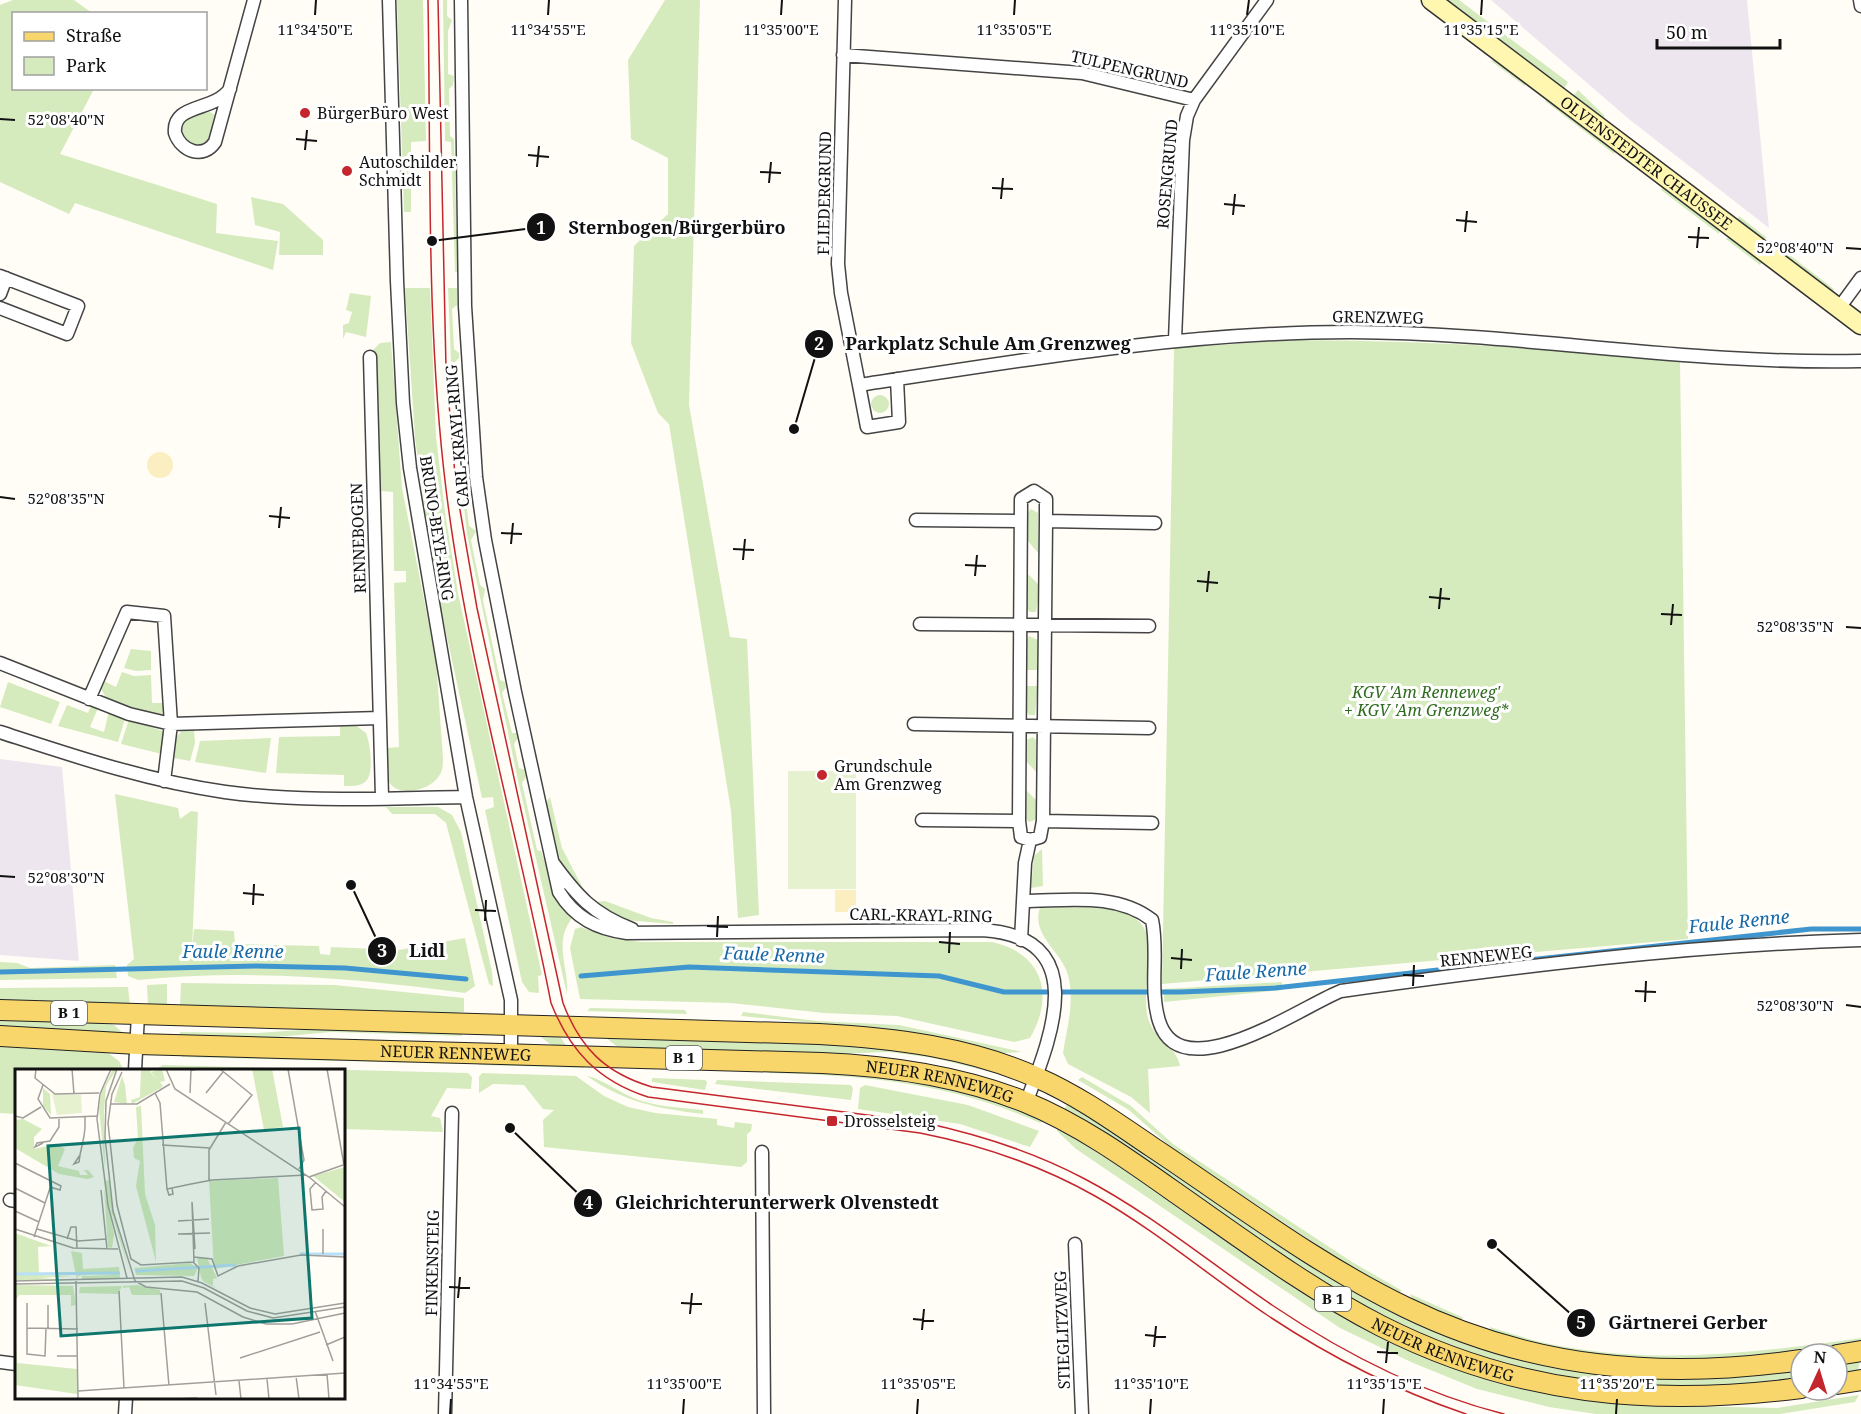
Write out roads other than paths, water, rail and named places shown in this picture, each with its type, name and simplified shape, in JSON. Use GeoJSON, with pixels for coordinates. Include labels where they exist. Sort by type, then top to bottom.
{"type":"FeatureCollection","features":[{"type":"Feature","properties":{"kind":"main road","name":"NEUER RENNEWEG"},"geometry":{"type":"LineString","coordinates":[[0,1010],[774,1032],[886,1039],[959,1052],[1036,1077],[1100,1112],[1350,1277],[1407,1308],[1473,1336],[1557,1359],[1614,1366],[1709,1368],[1789,1361]]}},
{"type":"Feature","properties":{"kind":"main road","name":"NEUER RENNEWEG"},"geometry":{"type":"LineString","coordinates":[[0,1036],[137,1044],[511,1053],[876,1066],[948,1078],[1026,1102],[1110,1148],[1346,1307],[1391,1331],[1456,1359],[1525,1380],[1594,1393],[1708,1396],[1789,1389]]}},
{"type":"Feature","properties":{"kind":"street"},"geometry":{"type":"LineString","coordinates":[[230,89],[216,102],[186,111],[179,117],[175,133],[183,147],[196,152],[210,149],[216,139],[230,89],[254,0]]}},
{"type":"Feature","properties":{"kind":"street","name":"BRUNO-BEYE-RING"},"geometry":{"type":"LineString","coordinates":[[389,0],[403,403],[420,535],[466,797],[508,984],[512,1025],[511,1053]]}},
{"type":"Feature","properties":{"kind":"street","name":"CARL-KRAYL-RING"},"geometry":{"type":"LineString","coordinates":[[461,0],[465,306],[476,477],[485,540],[552,862],[570,888],[588,905],[601,915],[639,931],[982,930],[1021,940],[1043,958],[1054,975],[1056,1000],[1055,1014],[1026,1102]]}},
{"type":"Feature","properties":{"kind":"street","name":"FLIEDERGRUND"},"geometry":{"type":"LineString","coordinates":[[845,0],[838,264],[841,294],[859,385]]}},
{"type":"Feature","properties":{"kind":"street","name":"ROSENGRUND"},"geometry":{"type":"LineString","coordinates":[[1175,340],[1183,140],[1187,116],[1194,100],[1267,0]]}},
{"type":"Feature","properties":{"kind":"street","name":"OLVENSTEDTER CHAUSSEE"},"geometry":{"type":"LineString","coordinates":[[1431,0],[1861,325]]}},
{"type":"Feature","properties":{"kind":"street"},"geometry":{"type":"LineString","coordinates":[[1860,0],[1861,6]]}},
{"type":"Feature","properties":{"kind":"street","name":"TULPENGRUND"},"geometry":{"type":"LineString","coordinates":[[843,55],[1082,73],[1194,100]]}},
{"type":"Feature","properties":{"kind":"street"},"geometry":{"type":"LineString","coordinates":[[0,294],[3,277],[78,306],[67,334],[0,309]]}},
{"type":"Feature","properties":{"kind":"street"},"geometry":{"type":"LineString","coordinates":[[1839,308],[1861,278]]}},
{"type":"Feature","properties":{"kind":"street","name":"GRENZWEG"},"geometry":{"type":"LineString","coordinates":[[859,385],[1036,357],[1175,340],[1295,333],[1387,333],[1506,338],[1671,356],[1861,361]]}},
{"type":"Feature","properties":{"kind":"street","name":"RENNEBOGEN"},"geometry":{"type":"LineString","coordinates":[[370,357],[382,797]]}},
{"type":"Feature","properties":{"kind":"street"},"geometry":{"type":"LineString","coordinates":[[859,385],[867,427],[899,422],[897,379]]}},
{"type":"Feature","properties":{"kind":"street"},"geometry":{"type":"LineString","coordinates":[[1034,491],[1046,498],[1046,521],[1043,821],[1040,837],[1030,840],[1021,837],[1019,821],[1021,499],[1034,491]]}},
{"type":"Feature","properties":{"kind":"street"},"geometry":{"type":"LineString","coordinates":[[916,520],[1021,521]]}},
{"type":"Feature","properties":{"kind":"street"},"geometry":{"type":"LineString","coordinates":[[1046,521],[1155,523]]}},
{"type":"Feature","properties":{"kind":"street"},"geometry":{"type":"LineString","coordinates":[[90,699],[127,612],[164,616],[171,724],[164,781]]}},
{"type":"Feature","properties":{"kind":"street"},"geometry":{"type":"LineString","coordinates":[[920,624],[1149,626]]}},
{"type":"Feature","properties":{"kind":"street"},"geometry":{"type":"LineString","coordinates":[[0,663],[129,714],[171,724],[380,718]]}},
{"type":"Feature","properties":{"kind":"street"},"geometry":{"type":"LineString","coordinates":[[914,724],[1149,728]]}},
{"type":"Feature","properties":{"kind":"street"},"geometry":{"type":"LineString","coordinates":[[0,732],[85,760],[164,781],[225,792],[282,798],[466,797]]}},
{"type":"Feature","properties":{"kind":"street"},"geometry":{"type":"LineString","coordinates":[[922,820],[1019,821]]}},
{"type":"Feature","properties":{"kind":"street"},"geometry":{"type":"LineString","coordinates":[[1043,821],[1152,823]]}},
{"type":"Feature","properties":{"kind":"street"},"geometry":{"type":"LineString","coordinates":[[1021,940],[1025,863],[1030,840]]}},
{"type":"Feature","properties":{"kind":"street","name":"RENNEWEG"},"geometry":{"type":"LineString","coordinates":[[1024,901],[1117,902],[1138,909],[1152,920],[1156,938],[1155,1004],[1160,1023],[1168,1038],[1187,1048],[1227,1043],[1268,1029],[1323,998],[1341,991],[1605,959],[1861,940]]}},
{"type":"Feature","properties":{"kind":"street"},"geometry":{"type":"LineString","coordinates":[[135,1069],[138,1015]]}},
{"type":"Feature","properties":{"kind":"street","name":"FINKENSTEIG"},"geometry":{"type":"LineString","coordinates":[[445,1414],[452,1113]]}},
{"type":"Feature","properties":{"kind":"street"},"geometry":{"type":"LineString","coordinates":[[762,1152],[764,1414]]}},
{"type":"Feature","properties":{"kind":"street","name":"STIEGLITZWEG"},"geometry":{"type":"LineString","coordinates":[[1075,1244],[1083,1414]]}},
{"type":"Feature","properties":{"kind":"street"},"geometry":{"type":"LineString","coordinates":[[0,1362],[15,1364]]}},
{"type":"Feature","properties":{"kind":"street"},"geometry":{"type":"LineString","coordinates":[[125,1414],[126,1399]]}},
{"type":"Feature","properties":{"kind":"waterway","name":"Faule Renne"},"geometry":{"type":"LineString","coordinates":[[581,976],[689,967],[939,976],[1004,992],[1181,992],[1275,988],[1811,929],[1861,929]]}},
{"type":"Feature","properties":{"kind":"waterway","name":"Faule Renne"},"geometry":{"type":"LineString","coordinates":[[0,972],[256,966],[345,968],[466,979]]}},
{"type":"Feature","properties":{"kind":"tram line"},"geometry":{"type":"LineString","coordinates":[[428,0],[432,306],[440,428],[455,553],[480,682],[551,1003],[567,1036],[577,1050],[600,1073],[648,1097],[920,1133],[988,1150],[1032,1166],[1074,1185],[1117,1209],[1267,1315],[1315,1345],[1388,1383],[1466,1414]]}},
{"type":"Feature","properties":{"kind":"tram line"},"geometry":{"type":"LineString","coordinates":[[438,0],[446,368],[456,487],[477,608],[563,1003],[577,1033],[586,1046],[608,1066],[635,1081],[652,1087],[921,1122],[983,1138],[1064,1168],[1133,1207],[1251,1291],[1329,1341],[1414,1383],[1443,1395],[1504,1414]]}},
{"type":"Feature","properties":{"kind":"place","name":"BürgerBüro West"},"geometry":{"type":"Point","coordinates":[305,113]}},
{"type":"Feature","properties":{"kind":"place","name":"Autoschilder Schmidt"},"geometry":{"type":"Point","coordinates":[347,171]}},
{"type":"Feature","properties":{"kind":"place","name":"Sternbogen/Bürgerbüro"},"geometry":{"type":"Point","coordinates":[432,241]}},
{"type":"Feature","properties":{"kind":"place","name":"Parkplatz Schule Am Grenzweg"},"geometry":{"type":"Point","coordinates":[794,429]}},
{"type":"Feature","properties":{"kind":"place","name":"Grundschule Am Grenzweg"},"geometry":{"type":"Point","coordinates":[822,775]}},
{"type":"Feature","properties":{"kind":"place","name":"Lidl"},"geometry":{"type":"Point","coordinates":[351,885]}},
{"type":"Feature","properties":{"kind":"place","name":"Drosselsteig"},"geometry":{"type":"Point","coordinates":[832,1121]}},
{"type":"Feature","properties":{"kind":"place","name":"Gleichrichterunterwerk Olvenstedt"},"geometry":{"type":"Point","coordinates":[510,1128]}},
{"type":"Feature","properties":{"kind":"place","name":"Gärtnerei Gerber"},"geometry":{"type":"Point","coordinates":[1492,1244]}},
{"type":"Feature","properties":{"kind":"park label","name":"KGV 'Am Renneweg' + KGV 'Am Grenzweg*"},"geometry":{"type":"Point","coordinates":[1426,701]}}]}
